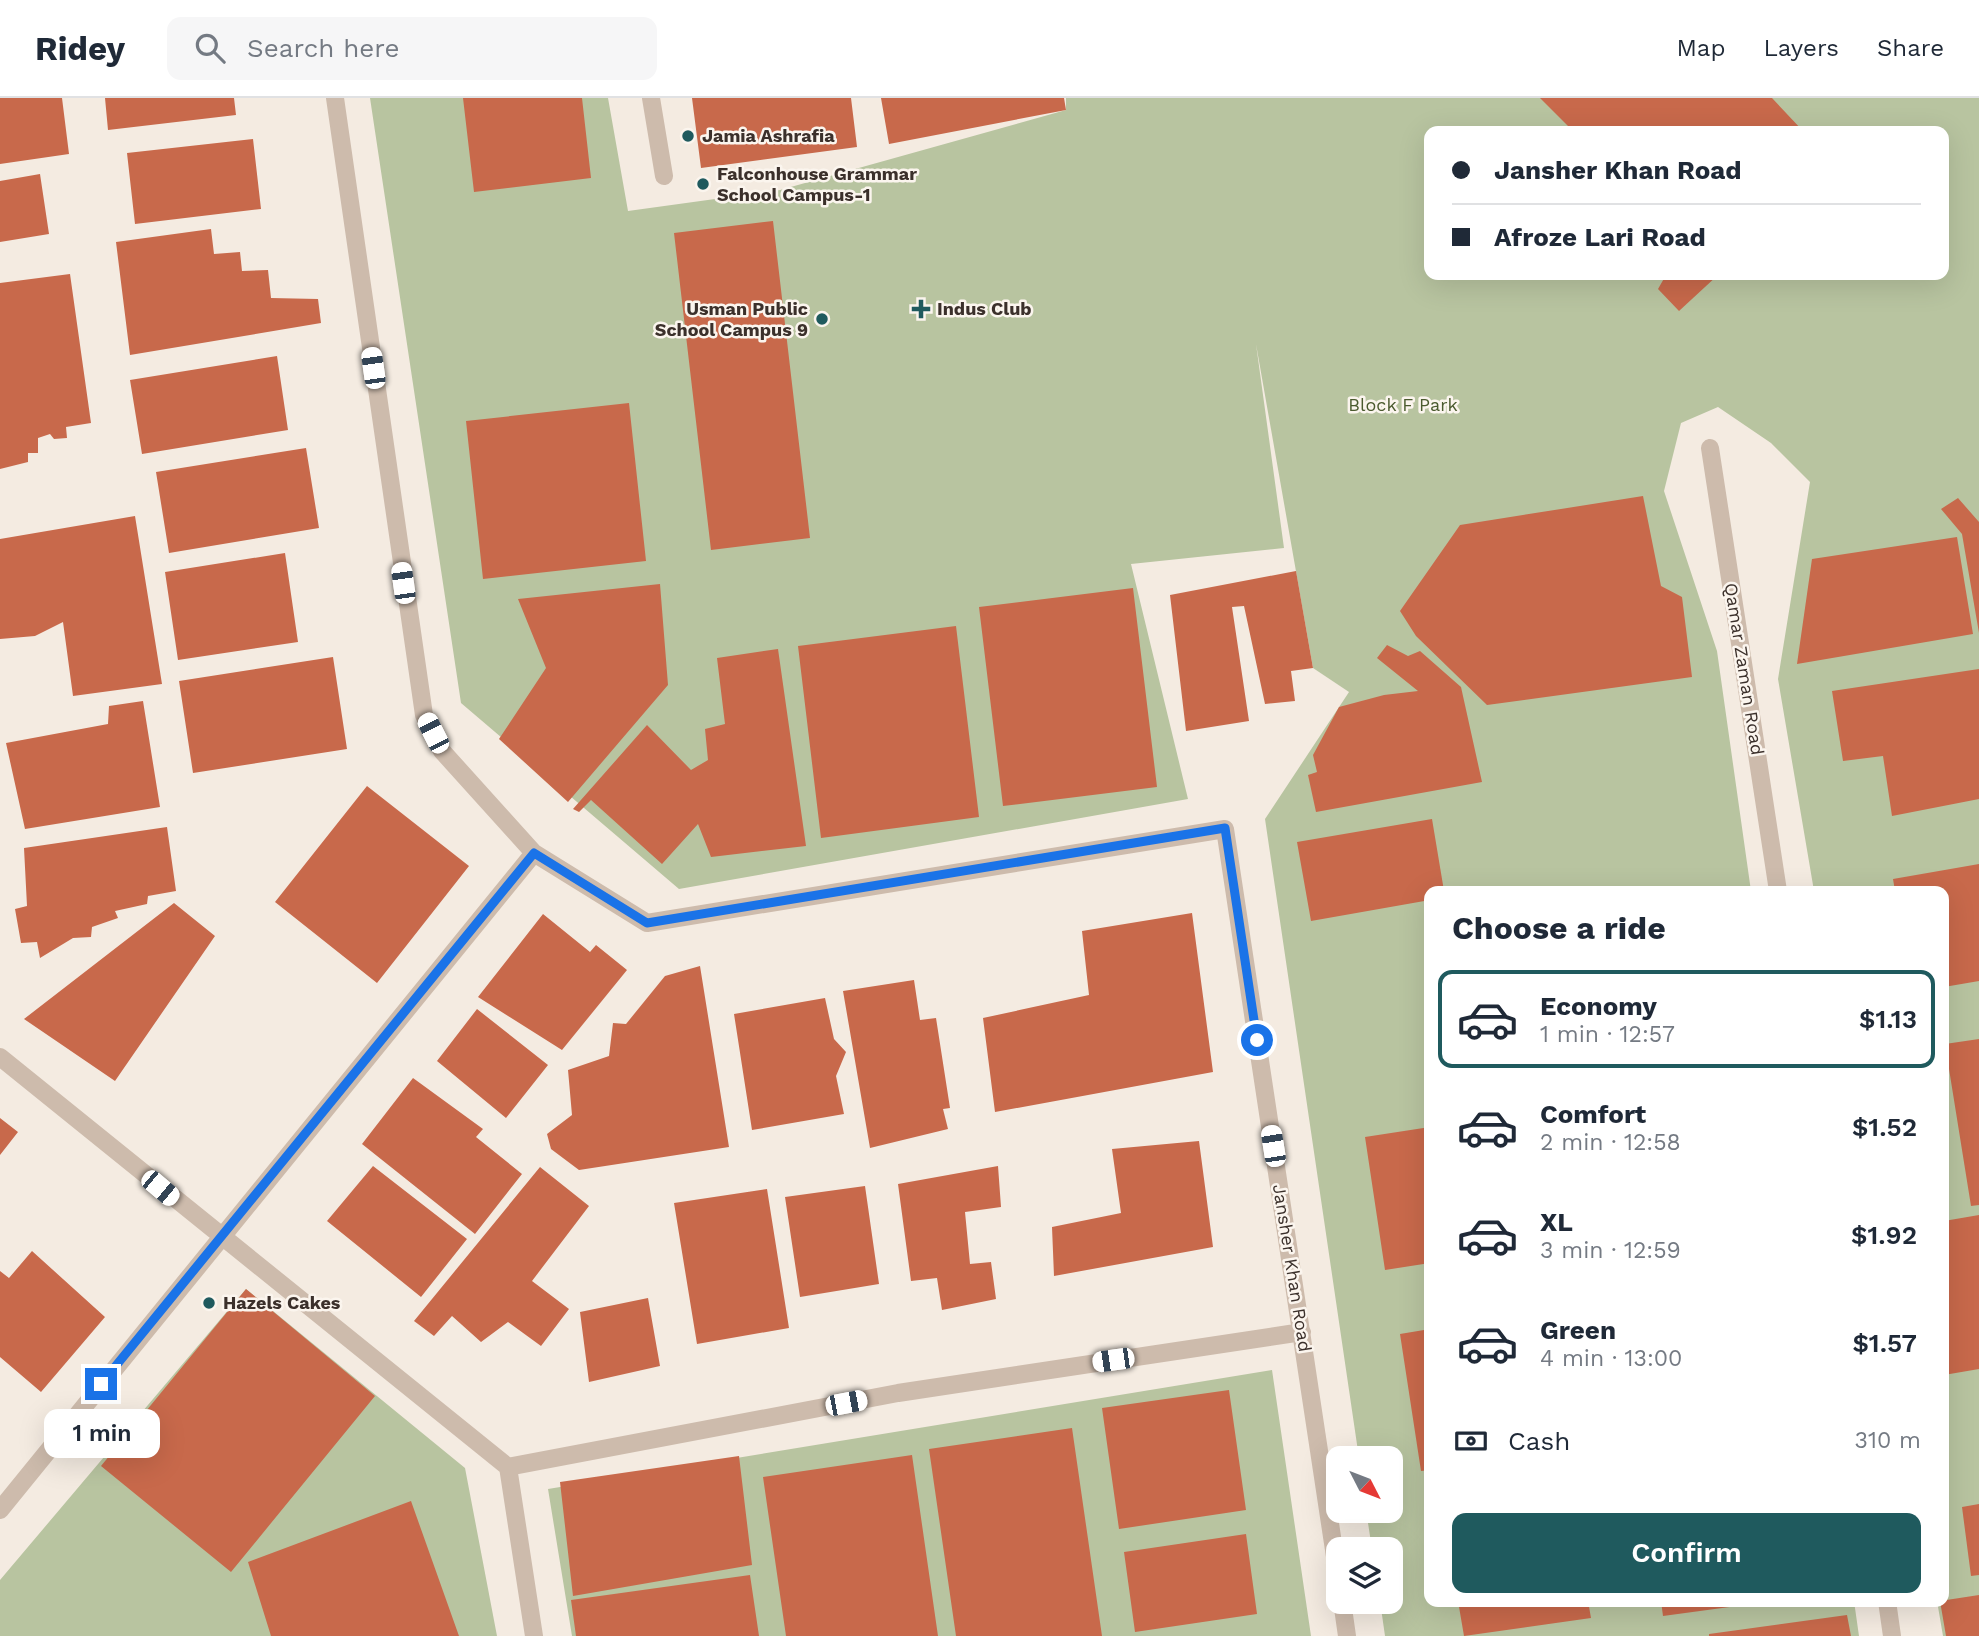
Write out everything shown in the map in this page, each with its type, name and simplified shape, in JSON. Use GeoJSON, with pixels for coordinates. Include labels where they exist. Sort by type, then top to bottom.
{"type":"FeatureCollection","features":[{"type":"Feature","properties":{"kind":"street"},"geometry":{"type":"LineString","coordinates":[[0,1510],[534,853],[442,751],[424,715],[335,98]]}},
{"type":"Feature","properties":{"kind":"street"},"geometry":{"type":"LineString","coordinates":[[651,98],[664,176]]}},
{"type":"Feature","properties":{"kind":"street","name":"Qamar Zaman Road"},"geometry":{"type":"LineString","coordinates":[[1710,448],[1777,886]]}},
{"type":"Feature","properties":{"kind":"street","name":"Jansher Khan Road"},"geometry":{"type":"LineString","coordinates":[[534,853],[647,923],[1225,828],[1332,1537]]}},
{"type":"Feature","properties":{"kind":"street"},"geometry":{"type":"LineString","coordinates":[[0,1057],[508,1467],[534,1636]]}},
{"type":"Feature","properties":{"kind":"street"},"geometry":{"type":"LineString","coordinates":[[508,1467],[898,1393],[1302,1332]]}},
{"type":"Feature","properties":{"kind":"street"},"geometry":{"type":"LineString","coordinates":[[1888,1607],[1892,1636]]}},
{"type":"Feature","properties":{"kind":"street"},"geometry":{"type":"LineString","coordinates":[[1344,1614],[1347,1636]]}},
{"type":"Feature","properties":{"kind":"green space","name":"Block F Park"},"geometry":{"type":"Polygon","coordinates":[[[370,98],[608,98],[628,211],[780,190],[1066,110],[1066,98],[1979,98],[1979,1636],[1943,1636],[1938,1607],[1949,1607],[1949,886],[1813,886],[1778,679],[1810,482],[1771,443],[1718,407],[1681,423],[1664,491],[1717,651],[1750,886],[1424,886],[1424,1607],[1855,1607],[1859,1636],[1385,1636],[1382,1614],[1403,1614],[1403,1537],[1370,1537],[1368,1523],[1404,1522],[1404,1446],[1357,1446],[1265,819],[1349,692],[1313,668],[1256,344],[1284,548],[1131,564],[1188,799],[679,889],[461,703],[370,98]]]}},
{"type":"Feature","properties":{"kind":"green space"},"geometry":{"type":"Polygon","coordinates":[[[246,1289],[465,1468],[497,1636],[0,1636],[0,1580],[246,1289]]]}},
{"type":"Feature","properties":{"kind":"green space"},"geometry":{"type":"Polygon","coordinates":[[[1272,1370],[1311,1636],[572,1636],[548,1489],[1272,1370]]]}},
{"type":"Feature","properties":{"kind":"building"},"geometry":{"type":"Polygon","coordinates":[[[0,98],[62,98],[69,154],[0,164],[0,98]]]}},
{"type":"Feature","properties":{"kind":"building"},"geometry":{"type":"Polygon","coordinates":[[[105,98],[234,98],[236,115],[108,130],[105,98]]]}},
{"type":"Feature","properties":{"kind":"building"},"geometry":{"type":"Polygon","coordinates":[[[463,98],[582,98],[591,178],[474,192],[463,98]]]}},
{"type":"Feature","properties":{"kind":"building"},"geometry":{"type":"Polygon","coordinates":[[[692,98],[851,98],[857,147],[701,168],[692,98]]]}},
{"type":"Feature","properties":{"kind":"building"},"geometry":{"type":"Polygon","coordinates":[[[881,98],[1064,98],[1066,110],[889,144],[881,98]]]}},
{"type":"Feature","properties":{"kind":"building"},"geometry":{"type":"Polygon","coordinates":[[[1540,98],[1772,98],[1798,126],[1568,126],[1540,98]]]}},
{"type":"Feature","properties":{"kind":"building"},"geometry":{"type":"Polygon","coordinates":[[[253,139],[261,209],[135,224],[127,153],[253,139]]]}},
{"type":"Feature","properties":{"kind":"building"},"geometry":{"type":"Polygon","coordinates":[[[40,174],[49,234],[0,242],[0,181],[40,174]]]}},
{"type":"Feature","properties":{"kind":"building"},"geometry":{"type":"Polygon","coordinates":[[[773,221],[810,538],[711,550],[674,233],[773,221]]]}},
{"type":"Feature","properties":{"kind":"building"},"geometry":{"type":"Polygon","coordinates":[[[211,229],[214,254],[240,252],[242,271],[268,270],[271,298],[318,299],[321,323],[130,355],[116,242],[211,229]]]}},
{"type":"Feature","properties":{"kind":"building"},"geometry":{"type":"Polygon","coordinates":[[[70,274],[91,423],[66,427],[67,438],[54,439],[50,434],[38,438],[38,453],[28,453],[28,462],[0,469],[0,283],[70,274]]]}},
{"type":"Feature","properties":{"kind":"building"},"geometry":{"type":"Polygon","coordinates":[[[1663,280],[1713,280],[1679,311],[1658,289],[1663,280]]]}},
{"type":"Feature","properties":{"kind":"building"},"geometry":{"type":"Polygon","coordinates":[[[277,356],[288,430],[142,454],[130,380],[277,356]]]}},
{"type":"Feature","properties":{"kind":"building"},"geometry":{"type":"Polygon","coordinates":[[[629,403],[646,561],[483,579],[466,421],[629,403]]]}},
{"type":"Feature","properties":{"kind":"building"},"geometry":{"type":"Polygon","coordinates":[[[306,448],[319,528],[169,553],[156,472],[306,448]]]}},
{"type":"Feature","properties":{"kind":"building"},"geometry":{"type":"Polygon","coordinates":[[[1643,496],[1661,586],[1682,597],[1692,677],[1487,705],[1416,636],[1400,611],[1460,525],[1643,496]]]}},
{"type":"Feature","properties":{"kind":"building"},"geometry":{"type":"Polygon","coordinates":[[[1958,498],[1979,522],[1979,633],[1962,534],[1941,509],[1958,498]]]}},
{"type":"Feature","properties":{"kind":"building"},"geometry":{"type":"Polygon","coordinates":[[[135,516],[162,684],[73,696],[63,622],[35,636],[0,639],[0,539],[135,516]]]}},
{"type":"Feature","properties":{"kind":"building"},"geometry":{"type":"Polygon","coordinates":[[[1957,537],[1973,634],[1797,664],[1812,559],[1957,537]]]}},
{"type":"Feature","properties":{"kind":"building"},"geometry":{"type":"Polygon","coordinates":[[[285,553],[298,642],[178,660],[165,572],[285,553]]]}},
{"type":"Feature","properties":{"kind":"building"},"geometry":{"type":"Polygon","coordinates":[[[1296,571],[1313,668],[1291,671],[1295,701],[1265,704],[1244,606],[1232,607],[1249,721],[1186,731],[1170,595],[1296,571]]]}},
{"type":"Feature","properties":{"kind":"building"},"geometry":{"type":"Polygon","coordinates":[[[660,584],[668,685],[568,802],[499,739],[546,668],[518,599],[660,584]]]}},
{"type":"Feature","properties":{"kind":"building"},"geometry":{"type":"Polygon","coordinates":[[[1133,588],[1157,787],[1003,806],[979,607],[1133,588]]]}},
{"type":"Feature","properties":{"kind":"building"},"geometry":{"type":"Polygon","coordinates":[[[956,626],[979,817],[821,838],[798,646],[956,626]]]}},
{"type":"Feature","properties":{"kind":"building"},"geometry":{"type":"Polygon","coordinates":[[[1387,645],[1408,656],[1420,651],[1461,687],[1482,782],[1316,812],[1308,775],[1317,772],[1313,755],[1339,707],[1384,695],[1418,691],[1377,658],[1387,645]]]}},
{"type":"Feature","properties":{"kind":"building"},"geometry":{"type":"Polygon","coordinates":[[[778,649],[806,846],[711,857],[698,824],[662,864],[591,800],[579,812],[573,809],[647,725],[691,770],[708,760],[705,729],[725,724],[717,658],[778,649]]]}},
{"type":"Feature","properties":{"kind":"building"},"geometry":{"type":"Polygon","coordinates":[[[333,657],[347,749],[193,773],[179,681],[333,657]]]}},
{"type":"Feature","properties":{"kind":"building"},"geometry":{"type":"Polygon","coordinates":[[[1979,669],[1979,799],[1892,816],[1883,756],[1843,761],[1832,691],[1979,669]]]}},
{"type":"Feature","properties":{"kind":"building"},"geometry":{"type":"Polygon","coordinates":[[[143,701],[160,807],[25,829],[6,743],[108,724],[109,706],[143,701]]]}},
{"type":"Feature","properties":{"kind":"building"},"geometry":{"type":"Polygon","coordinates":[[[367,786],[469,866],[377,983],[275,902],[367,786]]]}},
{"type":"Feature","properties":{"kind":"building"},"geometry":{"type":"Polygon","coordinates":[[[1432,819],[1443,886],[1424,886],[1424,901],[1311,921],[1297,842],[1432,819]]]}},
{"type":"Feature","properties":{"kind":"building"},"geometry":{"type":"Polygon","coordinates":[[[167,827],[176,891],[148,896],[147,904],[115,911],[118,918],[92,927],[91,937],[73,938],[40,958],[37,942],[21,943],[15,909],[27,906],[24,848],[167,827]]]}},
{"type":"Feature","properties":{"kind":"building"},"geometry":{"type":"Polygon","coordinates":[[[1979,864],[1979,981],[1949,986],[1949,886],[1894,886],[1893,879],[1979,864]]]}},
{"type":"Feature","properties":{"kind":"building"},"geometry":{"type":"Polygon","coordinates":[[[174,903],[215,936],[115,1081],[24,1019],[174,903]]]}},
{"type":"Feature","properties":{"kind":"building"},"geometry":{"type":"Polygon","coordinates":[[[1192,913],[1213,1072],[995,1112],[983,1018],[1089,995],[1082,931],[1192,913]]]}},
{"type":"Feature","properties":{"kind":"building"},"geometry":{"type":"Polygon","coordinates":[[[543,914],[590,952],[596,945],[627,970],[562,1050],[478,997],[543,914]]]}},
{"type":"Feature","properties":{"kind":"building"},"geometry":{"type":"Polygon","coordinates":[[[700,966],[729,1147],[579,1170],[551,1149],[547,1134],[572,1115],[568,1070],[609,1056],[613,1023],[626,1024],[665,976],[700,966]]]}},
{"type":"Feature","properties":{"kind":"building"},"geometry":{"type":"Polygon","coordinates":[[[914,980],[920,1020],[936,1018],[950,1108],[943,1109],[948,1129],[870,1148],[843,991],[914,980]]]}},
{"type":"Feature","properties":{"kind":"building"},"geometry":{"type":"Polygon","coordinates":[[[825,998],[834,1039],[846,1052],[836,1076],[844,1114],[752,1130],[734,1014],[825,998]]]}},
{"type":"Feature","properties":{"kind":"building"},"geometry":{"type":"Polygon","coordinates":[[[477,1009],[548,1065],[506,1118],[437,1061],[477,1009]]]}},
{"type":"Feature","properties":{"kind":"building"},"geometry":{"type":"Polygon","coordinates":[[[1979,1039],[1979,1205],[1971,1206],[1949,1069],[1949,1043],[1979,1039]]]}},
{"type":"Feature","properties":{"kind":"building"},"geometry":{"type":"Polygon","coordinates":[[[413,1078],[483,1129],[476,1137],[522,1174],[475,1234],[362,1144],[413,1078]]]}},
{"type":"Feature","properties":{"kind":"building"},"geometry":{"type":"Polygon","coordinates":[[[0,1118],[18,1132],[0,1155],[0,1118]]]}},
{"type":"Feature","properties":{"kind":"building"},"geometry":{"type":"Polygon","coordinates":[[[1424,1128],[1424,1264],[1385,1270],[1365,1137],[1424,1128]]]}},
{"type":"Feature","properties":{"kind":"building"},"geometry":{"type":"Polygon","coordinates":[[[1199,1141],[1213,1247],[1054,1276],[1052,1227],[1121,1213],[1112,1149],[1199,1141]]]}},
{"type":"Feature","properties":{"kind":"building"},"geometry":{"type":"Polygon","coordinates":[[[373,1166],[467,1239],[421,1297],[327,1221],[373,1166]]]}},
{"type":"Feature","properties":{"kind":"building"},"geometry":{"type":"Polygon","coordinates":[[[998,1166],[1001,1207],[965,1212],[970,1264],[991,1262],[996,1299],[942,1310],[937,1278],[911,1281],[898,1184],[998,1166]]]}},
{"type":"Feature","properties":{"kind":"building"},"geometry":{"type":"Polygon","coordinates":[[[540,1167],[589,1206],[532,1281],[569,1309],[541,1346],[508,1322],[481,1342],[452,1316],[434,1336],[414,1321],[540,1167]]]}},
{"type":"Feature","properties":{"kind":"building"},"geometry":{"type":"Polygon","coordinates":[[[865,1186],[879,1284],[800,1297],[785,1197],[865,1186]]]}},
{"type":"Feature","properties":{"kind":"building"},"geometry":{"type":"Polygon","coordinates":[[[767,1189],[789,1328],[697,1344],[674,1203],[767,1189]]]}},
{"type":"Feature","properties":{"kind":"building"},"geometry":{"type":"Polygon","coordinates":[[[1979,1215],[1979,1369],[1949,1374],[1949,1220],[1979,1215]]]}},
{"type":"Feature","properties":{"kind":"building"},"geometry":{"type":"Polygon","coordinates":[[[32,1251],[105,1317],[41,1392],[0,1357],[0,1271],[9,1278],[32,1251]]]}},
{"type":"Feature","properties":{"kind":"building"},"geometry":{"type":"Polygon","coordinates":[[[246,1289],[375,1396],[231,1572],[101,1466],[246,1289]]]}},
{"type":"Feature","properties":{"kind":"building"},"geometry":{"type":"Polygon","coordinates":[[[648,1298],[660,1366],[589,1382],[580,1312],[648,1298]]]}},
{"type":"Feature","properties":{"kind":"building"},"geometry":{"type":"Polygon","coordinates":[[[1424,1330],[1424,1471],[1421,1471],[1400,1334],[1424,1330]]]}},
{"type":"Feature","properties":{"kind":"building"},"geometry":{"type":"Polygon","coordinates":[[[1229,1390],[1246,1510],[1119,1529],[1102,1408],[1229,1390]]]}},
{"type":"Feature","properties":{"kind":"building"},"geometry":{"type":"Polygon","coordinates":[[[1072,1428],[1102,1636],[956,1636],[929,1449],[1072,1428]]]}},
{"type":"Feature","properties":{"kind":"building"},"geometry":{"type":"Polygon","coordinates":[[[912,1455],[938,1636],[786,1636],[763,1477],[912,1455]]]}},
{"type":"Feature","properties":{"kind":"building"},"geometry":{"type":"Polygon","coordinates":[[[739,1456],[752,1565],[573,1596],[560,1482],[739,1456]]]}},
{"type":"Feature","properties":{"kind":"building"},"geometry":{"type":"Polygon","coordinates":[[[411,1501],[459,1636],[271,1636],[248,1562],[411,1501]]]}},
{"type":"Feature","properties":{"kind":"building"},"geometry":{"type":"Polygon","coordinates":[[[1979,1504],[1979,1575],[1971,1576],[1962,1507],[1979,1504]]]}},
{"type":"Feature","properties":{"kind":"building"},"geometry":{"type":"Polygon","coordinates":[[[1246,1534],[1257,1614],[1135,1632],[1124,1552],[1246,1534]]]}},
{"type":"Feature","properties":{"kind":"building"},"geometry":{"type":"Polygon","coordinates":[[[750,1575],[759,1636],[576,1636],[571,1600],[750,1575]]]}},
{"type":"Feature","properties":{"kind":"building"},"geometry":{"type":"Polygon","coordinates":[[[1979,1595],[1979,1636],[1946,1636],[1941,1607],[1949,1607],[1949,1600],[1979,1595]]]}},
{"type":"Feature","properties":{"kind":"building"},"geometry":{"type":"Polygon","coordinates":[[[1459,1607],[1589,1607],[1591,1618],[1464,1636],[1459,1607]]]}},
{"type":"Feature","properties":{"kind":"building"},"geometry":{"type":"Polygon","coordinates":[[[1662,1607],[1729,1607],[1663,1616],[1662,1607]]]}},
{"type":"Feature","properties":{"kind":"building"},"geometry":{"type":"Polygon","coordinates":[[[1847,1615],[1851,1636],[1709,1636],[1709,1634],[1847,1615]]]}},
{"type":"Feature","properties":{"kind":"place","name":"Jamia Ashrafia"},"geometry":{"type":"Point","coordinates":[688,136]}},
{"type":"Feature","properties":{"kind":"place","name":"Falconhouse Grammar School Campus-1"},"geometry":{"type":"Point","coordinates":[703,184]}},
{"type":"Feature","properties":{"kind":"place","name":"Indus Club"},"geometry":{"type":"Point","coordinates":[921,309]}},
{"type":"Feature","properties":{"kind":"place","name":"Usman Public School Campus 9"},"geometry":{"type":"Point","coordinates":[822,319]}},
{"type":"Feature","properties":{"kind":"place","name":"Hazels Cakes"},"geometry":{"type":"Point","coordinates":[209,1303]}},
{"type":"Feature","properties":{"kind":"route"},"geometry":{"type":"LineString","coordinates":[[101,1384],[534,853],[647,923],[1225,828],[1257,1040]]}}]}
